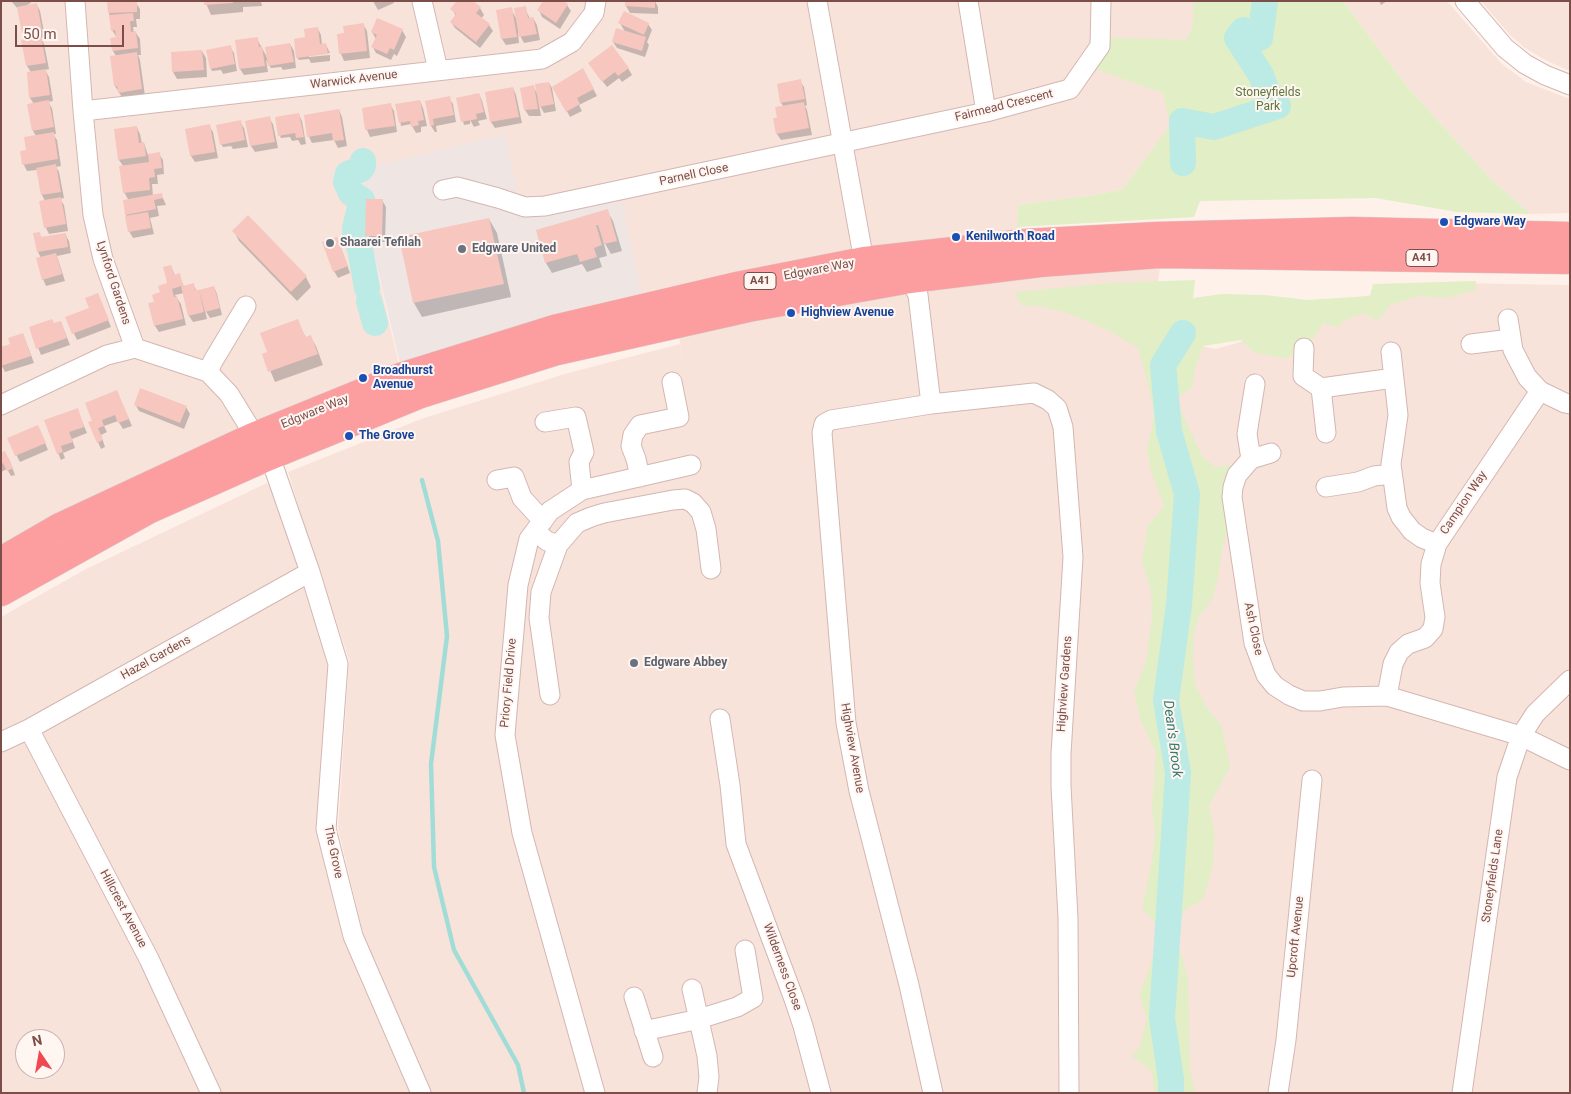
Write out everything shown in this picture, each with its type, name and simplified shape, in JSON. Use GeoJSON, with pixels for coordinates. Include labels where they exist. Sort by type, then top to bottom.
{"type":"FeatureCollection","features":[{"type":"Feature","properties":{"kind":"highway","name":"Edgware Way"},"geometry":{"type":"LineString","coordinates":[[5,590],[260,447],[404,376],[554,329],[737,286],[864,261],[1025,243],[1156,236],[1352,231],[1570,236]]}},
{"type":"Feature","properties":{"kind":"highway","name":"Edgware Way"},"geometry":{"type":"LineString","coordinates":[[1,561],[58,528],[260,447],[557,351],[748,308],[910,279],[1040,263],[1158,254],[1570,260]]}},
{"type":"Feature","properties":{"kind":"street","name":"Lynford Gardens"},"geometry":{"type":"LineString","coordinates":[[75,1],[83,111],[94,216],[103,259],[134,348]]}},
{"type":"Feature","properties":{"kind":"street"},"geometry":{"type":"LineString","coordinates":[[422,1],[438,70]]}},
{"type":"Feature","properties":{"kind":"street","name":"Warwick Avenue"},"geometry":{"type":"LineString","coordinates":[[83,111],[542,59],[572,42],[594,13],[596,1]]}},
{"type":"Feature","properties":{"kind":"street"},"geometry":{"type":"LineString","coordinates":[[817,1],[864,261]]}},
{"type":"Feature","properties":{"kind":"street"},"geometry":{"type":"LineString","coordinates":[[968,1],[986,112]]}},
{"type":"Feature","properties":{"kind":"street","name":"Fairmead Crescent"},"geometry":{"type":"LineString","coordinates":[[843,143],[986,112],[1070,89],[1100,46],[1102,1]]}},
{"type":"Feature","properties":{"kind":"street"},"geometry":{"type":"LineString","coordinates":[[1465,1],[1505,48],[1525,64],[1545,75],[1570,85]]}},
{"type":"Feature","properties":{"kind":"street","name":"Parnell Close"},"geometry":{"type":"LineString","coordinates":[[443,190],[457,187],[525,207],[545,206],[843,143]]}},
{"type":"Feature","properties":{"kind":"street"},"geometry":{"type":"LineString","coordinates":[[910,279],[918,295],[931,404]]}},
{"type":"Feature","properties":{"kind":"street"},"geometry":{"type":"LineString","coordinates":[[208,372],[246,306]]}},
{"type":"Feature","properties":{"kind":"street"},"geometry":{"type":"LineString","coordinates":[[1508,319],[1513,350],[1527,377],[1540,391],[1570,404]]}},
{"type":"Feature","properties":{"kind":"street"},"geometry":{"type":"LineString","coordinates":[[1480,343],[1511,339]]}},
{"type":"Feature","properties":{"kind":"street"},"geometry":{"type":"LineString","coordinates":[[1,405],[107,355],[134,348],[208,372],[229,394],[260,447]]}},
{"type":"Feature","properties":{"kind":"street"},"geometry":{"type":"LineString","coordinates":[[1304,348],[1303,376],[1321,388],[1394,378]]}},
{"type":"Feature","properties":{"kind":"street"},"geometry":{"type":"LineString","coordinates":[[1391,352],[1398,415],[1391,464],[1397,508],[1401,517],[1412,531],[1422,538],[1437,544]]}},
{"type":"Feature","properties":{"kind":"street"},"geometry":{"type":"LineString","coordinates":[[640,476],[631,446],[633,435],[640,425],[679,418],[672,382]]}},
{"type":"Feature","properties":{"kind":"street"},"geometry":{"type":"LineString","coordinates":[[1256,384],[1247,434],[1251,458],[1271,453]]}},
{"type":"Feature","properties":{"kind":"street"},"geometry":{"type":"LineString","coordinates":[[1321,388],[1326,433]]}},
{"type":"Feature","properties":{"kind":"street","name":"Campion Way"},"geometry":{"type":"LineString","coordinates":[[1387,696],[1393,664],[1399,652],[1408,644],[1425,638],[1433,629],[1435,617],[1431,591],[1431,564],[1437,544],[1540,391]]}},
{"type":"Feature","properties":{"kind":"street","name":"Highview Gardens"},"geometry":{"type":"LineString","coordinates":[[931,404],[1034,393],[1048,400],[1057,408],[1063,426],[1073,557],[1061,778],[1068,918],[1069,1093]]}},
{"type":"Feature","properties":{"kind":"street","name":"Highview Avenue"},"geometry":{"type":"LineString","coordinates":[[931,404],[831,420],[824,424],[822,433],[846,723],[859,791],[910,985],[933,1093]]}},
{"type":"Feature","properties":{"kind":"street"},"geometry":{"type":"LineString","coordinates":[[545,422],[576,417],[584,452],[579,462],[582,490]]}},
{"type":"Feature","properties":{"kind":"street","name":"The Grove"},"geometry":{"type":"LineString","coordinates":[[260,447],[275,471],[310,572],[338,664],[326,829],[352,936],[421,1093]]}},
{"type":"Feature","properties":{"kind":"street","name":"Ash Close"},"geometry":{"type":"LineString","coordinates":[[1251,458],[1237,475],[1232,498],[1254,642],[1266,675],[1275,686],[1289,696],[1303,701],[1343,697],[1387,696],[1521,736],[1570,760]]}},
{"type":"Feature","properties":{"kind":"street","name":"Priory Field Drive"},"geometry":{"type":"LineString","coordinates":[[595,1093],[522,833],[505,736],[518,585],[529,539],[550,511],[582,490],[691,465]]}},
{"type":"Feature","properties":{"kind":"street"},"geometry":{"type":"LineString","coordinates":[[1326,487],[1358,482],[1374,476],[1392,474]]}},
{"type":"Feature","properties":{"kind":"street"},"geometry":{"type":"LineString","coordinates":[[497,480],[514,477],[522,498],[539,526],[558,545]]}},
{"type":"Feature","properties":{"kind":"street"},"geometry":{"type":"LineString","coordinates":[[550,695],[539,618],[541,592],[558,545],[577,523],[598,515],[673,500],[685,500],[693,503],[701,512],[706,529],[711,569]]}},
{"type":"Feature","properties":{"kind":"street","name":"Hazel Gardens"},"geometry":{"type":"LineString","coordinates":[[1,742],[29,729],[310,572]]}},
{"type":"Feature","properties":{"kind":"street","name":"Stoneyfields Lane"},"geometry":{"type":"LineString","coordinates":[[1462,1093],[1507,777],[1521,736],[1535,714],[1570,680]]}},
{"type":"Feature","properties":{"kind":"street","name":"Wilderness Close"},"geometry":{"type":"LineString","coordinates":[[720,719],[730,785],[736,844],[798,1008],[821,1093]]}},
{"type":"Feature","properties":{"kind":"street","name":"Hillcrest Avenue"},"geometry":{"type":"LineString","coordinates":[[29,729],[149,958],[211,1093]]}},
{"type":"Feature","properties":{"kind":"street","name":"Upcroft Avenue"},"geometry":{"type":"LineString","coordinates":[[1278,1093],[1286,1040],[1312,780]]}},
{"type":"Feature","properties":{"kind":"street"},"geometry":{"type":"LineString","coordinates":[[644,1031],[699,1019],[737,1007],[753,998],[745,950]]}},
{"type":"Feature","properties":{"kind":"street"},"geometry":{"type":"LineString","coordinates":[[692,989],[707,1056],[709,1077],[707,1093]]}},
{"type":"Feature","properties":{"kind":"street"},"geometry":{"type":"LineString","coordinates":[[634,997],[653,1057]]}},
{"type":"Feature","properties":{"kind":"shaded area"},"geometry":{"type":"Polygon","coordinates":[[[1,1],[1193,1],[1194,25],[1171,125],[1123,189],[1019,205],[1021,242],[1164,235],[1154,314],[1180,342],[1216,349],[1281,330],[1359,297],[1455,283],[1570,285],[1570,1093],[430,1093],[363,933],[338,829],[349,660],[288,472],[421,419],[568,373],[680,344],[685,372],[673,301],[645,308],[520,211],[354,171],[400,369],[1,547],[1,1]]]}},
{"type":"Feature","properties":{"kind":"shaded area"},"geometry":{"type":"Polygon","coordinates":[[[1343,1],[1447,1],[1501,63],[1526,82],[1570,99],[1570,213],[1531,214],[1493,181],[1409,89],[1343,1]]]}},
{"type":"Feature","properties":{"kind":"shaded area"},"geometry":{"type":"Polygon","coordinates":[[[1481,1],[1570,1],[1570,71],[1545,60],[1525,48],[1510,35],[1481,1]]]}},
{"type":"Feature","properties":{"kind":"shaded area"},"geometry":{"type":"Polygon","coordinates":[[[505,134],[520,211],[619,190],[645,308],[403,376],[354,171],[505,134]]]}},
{"type":"Feature","properties":{"kind":"shaded area"},"geometry":{"type":"Polygon","coordinates":[[[269,482],[312,606],[329,665],[316,832],[343,939],[410,1093],[1,1093],[1,617],[86,569],[269,482]]]}},
{"type":"Feature","properties":{"kind":"green space","name":"Stoneyfields Park"},"geometry":{"type":"Polygon","coordinates":[[[1193,1],[1343,1],[1409,89],[1493,181],[1531,214],[1457,212],[1376,198],[1200,201],[1194,217],[1017,227],[1018,205],[1123,189],[1170,125],[1163,93],[1086,66],[1101,37],[1186,40],[1193,26],[1193,1]]]}},
{"type":"Feature","properties":{"kind":"green space"},"geometry":{"type":"Polygon","coordinates":[[[1195,280],[1193,298],[1222,294],[1265,295],[1307,300],[1370,296],[1373,284],[1476,281],[1475,290],[1448,298],[1420,296],[1390,305],[1382,317],[1376,320],[1363,313],[1343,321],[1339,327],[1323,323],[1314,338],[1300,351],[1286,359],[1253,352],[1241,340],[1203,346],[1195,369],[1192,388],[1179,396],[1178,404],[1202,456],[1215,467],[1230,465],[1232,486],[1231,518],[1221,554],[1219,573],[1213,597],[1199,617],[1194,631],[1193,659],[1195,684],[1207,708],[1222,726],[1230,767],[1209,806],[1215,834],[1212,869],[1203,899],[1184,911],[1179,926],[1157,925],[1142,908],[1155,835],[1152,807],[1156,753],[1140,719],[1134,692],[1146,662],[1152,616],[1151,592],[1142,561],[1148,525],[1164,507],[1151,471],[1147,449],[1154,416],[1149,388],[1138,348],[1113,333],[1064,312],[1038,306],[1022,306],[1015,292],[1110,283],[1195,280]]]}},
{"type":"Feature","properties":{"kind":"green space"},"geometry":{"type":"Polygon","coordinates":[[[1156,945],[1176,945],[1183,958],[1188,981],[1190,1068],[1195,1093],[1155,1093],[1151,1071],[1132,1056],[1139,1048],[1147,1019],[1139,995],[1156,945]]]}},
{"type":"Feature","properties":{"kind":"building"},"geometry":{"type":"Polygon","coordinates":[[[107,1],[137,1],[137,12],[108,13],[107,1]]]}},
{"type":"Feature","properties":{"kind":"building"},"geometry":{"type":"Polygon","coordinates":[[[204,1],[233,1],[233,3],[204,5],[204,1]]]}},
{"type":"Feature","properties":{"kind":"building"},"geometry":{"type":"Polygon","coordinates":[[[457,1],[473,1],[481,7],[476,13],[490,24],[476,42],[450,22],[456,14],[450,9],[457,1]]]}},
{"type":"Feature","properties":{"kind":"building"},"geometry":{"type":"Polygon","coordinates":[[[543,1],[564,1],[568,4],[556,23],[537,10],[543,1]]]}},
{"type":"Feature","properties":{"kind":"building"},"geometry":{"type":"Polygon","coordinates":[[[625,1],[655,1],[655,8],[625,6],[625,1]]]}},
{"type":"Feature","properties":{"kind":"building"},"geometry":{"type":"Polygon","coordinates":[[[37,3],[42,30],[22,34],[17,7],[37,3]]]}},
{"type":"Feature","properties":{"kind":"building"},"geometry":{"type":"Polygon","coordinates":[[[526,6],[528,18],[533,17],[537,34],[519,37],[514,8],[526,6]]]}},
{"type":"Feature","properties":{"kind":"building"},"geometry":{"type":"Polygon","coordinates":[[[512,7],[517,37],[501,39],[496,10],[512,7]]]}},
{"type":"Feature","properties":{"kind":"building"},"geometry":{"type":"Polygon","coordinates":[[[624,11],[649,23],[644,35],[618,23],[624,11]]]}},
{"type":"Feature","properties":{"kind":"building"},"geometry":{"type":"Polygon","coordinates":[[[133,13],[134,21],[130,21],[131,32],[136,31],[138,48],[112,51],[110,38],[116,37],[115,30],[111,31],[109,15],[133,13]]]}},
{"type":"Feature","properties":{"kind":"building"},"geometry":{"type":"Polygon","coordinates":[[[377,18],[403,29],[394,50],[390,48],[387,54],[371,47],[377,35],[371,32],[377,18]]]}},
{"type":"Feature","properties":{"kind":"building"},"geometry":{"type":"Polygon","coordinates":[[[364,23],[367,51],[339,54],[337,34],[344,33],[343,26],[364,23]]]}},
{"type":"Feature","properties":{"kind":"building"},"geometry":{"type":"Polygon","coordinates":[[[318,27],[320,44],[326,43],[328,54],[296,58],[294,39],[305,37],[304,29],[318,27]]]}},
{"type":"Feature","properties":{"kind":"building"},"geometry":{"type":"Polygon","coordinates":[[[616,28],[646,37],[642,51],[612,42],[616,28]]]}},
{"type":"Feature","properties":{"kind":"building"},"geometry":{"type":"Polygon","coordinates":[[[41,36],[46,63],[26,66],[21,40],[41,36]]]}},
{"type":"Feature","properties":{"kind":"building"},"geometry":{"type":"Polygon","coordinates":[[[258,37],[259,47],[262,46],[265,66],[239,69],[235,40],[258,37]]]}},
{"type":"Feature","properties":{"kind":"building"},"geometry":{"type":"Polygon","coordinates":[[[290,43],[294,62],[268,66],[265,47],[290,43]]]}},
{"type":"Feature","properties":{"kind":"building"},"geometry":{"type":"Polygon","coordinates":[[[231,45],[235,64],[210,69],[206,50],[231,45]]]}},
{"type":"Feature","properties":{"kind":"building"},"geometry":{"type":"Polygon","coordinates":[[[612,45],[629,68],[618,76],[615,72],[602,82],[588,63],[612,45]]]}},
{"type":"Feature","properties":{"kind":"building"},"geometry":{"type":"Polygon","coordinates":[[[202,50],[204,70],[172,72],[171,52],[202,50]]]}},
{"type":"Feature","properties":{"kind":"building"},"geometry":{"type":"Polygon","coordinates":[[[137,52],[142,89],[118,93],[117,86],[114,86],[110,56],[137,52]]]}},
{"type":"Feature","properties":{"kind":"building"},"geometry":{"type":"Polygon","coordinates":[[[583,68],[594,89],[577,98],[580,104],[566,112],[552,87],[583,68]]]}},
{"type":"Feature","properties":{"kind":"building"},"geometry":{"type":"Polygon","coordinates":[[[46,69],[50,95],[29,98],[27,72],[46,69]]]}},
{"type":"Feature","properties":{"kind":"building"},"geometry":{"type":"Polygon","coordinates":[[[801,79],[805,99],[780,103],[777,84],[801,79]]]}},
{"type":"Feature","properties":{"kind":"building"},"geometry":{"type":"Polygon","coordinates":[[[549,82],[554,104],[539,107],[535,84],[549,82]]]}},
{"type":"Feature","properties":{"kind":"building"},"geometry":{"type":"Polygon","coordinates":[[[534,85],[538,109],[524,110],[520,88],[534,85]]]}},
{"type":"Feature","properties":{"kind":"building"},"geometry":{"type":"Polygon","coordinates":[[[513,87],[519,117],[490,122],[485,92],[513,87]]]}},
{"type":"Feature","properties":{"kind":"building"},"geometry":{"type":"Polygon","coordinates":[[[479,93],[484,112],[476,114],[477,119],[461,122],[456,98],[479,93]]]}},
{"type":"Feature","properties":{"kind":"building"},"geometry":{"type":"Polygon","coordinates":[[[450,96],[454,115],[433,119],[434,125],[430,126],[425,101],[450,96]]]}},
{"type":"Feature","properties":{"kind":"building"},"geometry":{"type":"Polygon","coordinates":[[[49,100],[54,127],[32,131],[27,104],[49,100]]]}},
{"type":"Feature","properties":{"kind":"building"},"geometry":{"type":"Polygon","coordinates":[[[420,100],[424,120],[418,121],[419,125],[411,127],[410,121],[399,123],[395,104],[420,100]]]}},
{"type":"Feature","properties":{"kind":"building"},"geometry":{"type":"Polygon","coordinates":[[[804,102],[809,128],[776,134],[773,118],[777,118],[775,107],[804,102]]]}},
{"type":"Feature","properties":{"kind":"building"},"geometry":{"type":"Polygon","coordinates":[[[391,103],[395,126],[365,130],[362,108],[391,103]]]}},
{"type":"Feature","properties":{"kind":"building"},"geometry":{"type":"Polygon","coordinates":[[[339,109],[344,140],[333,141],[332,133],[307,137],[304,115],[339,109]]]}},
{"type":"Feature","properties":{"kind":"building"},"geometry":{"type":"Polygon","coordinates":[[[299,113],[304,137],[296,138],[295,133],[278,136],[275,117],[299,113]]]}},
{"type":"Feature","properties":{"kind":"building"},"geometry":{"type":"Polygon","coordinates":[[[270,116],[275,142],[250,146],[245,121],[270,116]]]}},
{"type":"Feature","properties":{"kind":"building"},"geometry":{"type":"Polygon","coordinates":[[[241,120],[245,140],[220,145],[216,125],[241,120]]]}},
{"type":"Feature","properties":{"kind":"building"},"geometry":{"type":"Polygon","coordinates":[[[210,124],[215,152],[190,156],[185,129],[210,124]]]}},
{"type":"Feature","properties":{"kind":"building"},"geometry":{"type":"Polygon","coordinates":[[[137,126],[139,143],[144,142],[146,156],[118,160],[114,129],[137,126]]]}},
{"type":"Feature","properties":{"kind":"building"},"geometry":{"type":"Polygon","coordinates":[[[54,132],[58,159],[22,165],[20,151],[26,150],[24,137],[54,132]]]}},
{"type":"Feature","properties":{"kind":"building"},"geometry":{"type":"Polygon","coordinates":[[[160,152],[162,168],[154,169],[155,177],[149,178],[150,190],[123,193],[119,166],[149,162],[148,154],[160,152]]]}},
{"type":"Feature","properties":{"kind":"building"},"geometry":{"type":"Polygon","coordinates":[[[56,164],[61,192],[41,195],[36,168],[56,164]]]}},
{"type":"Feature","properties":{"kind":"building"},"geometry":{"type":"Polygon","coordinates":[[[162,193],[163,198],[154,200],[156,209],[125,215],[123,200],[162,193]]]}},
{"type":"Feature","properties":{"kind":"building"},"geometry":{"type":"Polygon","coordinates":[[[61,197],[66,224],[44,228],[39,201],[61,197]]]}},
{"type":"Feature","properties":{"kind":"building"},"geometry":{"type":"Polygon","coordinates":[[[366,199],[383,199],[382,236],[365,236],[366,199]]]}},
{"type":"Feature","properties":{"kind":"building"},"geometry":{"type":"Polygon","coordinates":[[[608,209],[617,241],[604,244],[598,225],[596,225],[602,245],[594,248],[597,257],[580,262],[577,254],[545,263],[536,230],[608,209]]]}},
{"type":"Feature","properties":{"kind":"building"},"geometry":{"type":"Polygon","coordinates":[[[148,212],[151,228],[128,232],[125,216],[148,212]]]}},
{"type":"Feature","properties":{"kind":"building"},"geometry":{"type":"Polygon","coordinates":[[[248,215],[307,276],[291,292],[232,231],[248,215]]]}},
{"type":"Feature","properties":{"kind":"building"},"geometry":{"type":"Polygon","coordinates":[[[489,218],[504,284],[413,303],[399,237],[489,218]]]}},
{"type":"Feature","properties":{"kind":"building"},"geometry":{"type":"Polygon","coordinates":[[[40,232],[41,237],[66,233],[68,247],[37,252],[33,233],[40,232]]]}},
{"type":"Feature","properties":{"kind":"building"},"geometry":{"type":"Polygon","coordinates":[[[337,237],[348,266],[333,272],[322,242],[337,237]]]}},
{"type":"Feature","properties":{"kind":"building"},"geometry":{"type":"Polygon","coordinates":[[[56,253],[62,274],[42,280],[36,258],[56,253]]]}},
{"type":"Feature","properties":{"kind":"building"},"geometry":{"type":"Polygon","coordinates":[[[171,265],[174,275],[180,273],[183,286],[194,283],[195,290],[199,290],[204,312],[188,316],[181,286],[172,289],[174,297],[177,296],[183,319],[154,326],[148,303],[154,302],[152,295],[160,292],[158,286],[167,283],[163,267],[171,265]]]}},
{"type":"Feature","properties":{"kind":"building"},"geometry":{"type":"Polygon","coordinates":[[[214,286],[220,308],[205,312],[199,290],[214,286]]]}},
{"type":"Feature","properties":{"kind":"building"},"geometry":{"type":"Polygon","coordinates":[[[98,293],[109,320],[72,334],[65,317],[89,308],[85,298],[98,293]]]}},
{"type":"Feature","properties":{"kind":"building"},"geometry":{"type":"Polygon","coordinates":[[[52,319],[54,323],[61,321],[67,338],[36,349],[29,327],[52,319]]]}},
{"type":"Feature","properties":{"kind":"building"},"geometry":{"type":"Polygon","coordinates":[[[298,319],[305,337],[311,335],[318,354],[268,372],[262,354],[267,352],[260,333],[298,319]]]}},
{"type":"Feature","properties":{"kind":"building"},"geometry":{"type":"Polygon","coordinates":[[[23,333],[31,356],[1,366],[1,347],[10,344],[8,338],[23,333]]]}},
{"type":"Feature","properties":{"kind":"building"},"geometry":{"type":"Polygon","coordinates":[[[140,388],[187,406],[180,423],[134,405],[140,388]]]}},
{"type":"Feature","properties":{"kind":"building"},"geometry":{"type":"Polygon","coordinates":[[[117,390],[129,419],[118,423],[115,415],[102,420],[104,426],[98,428],[103,440],[97,443],[88,422],[92,421],[85,403],[117,390]]]}},
{"type":"Feature","properties":{"kind":"building"},"geometry":{"type":"Polygon","coordinates":[[[78,408],[84,427],[69,432],[73,442],[61,446],[63,452],[57,454],[44,420],[78,408]]]}},
{"type":"Feature","properties":{"kind":"building"},"geometry":{"type":"Polygon","coordinates":[[[38,425],[46,443],[15,456],[7,438],[38,425]]]}},
{"type":"Feature","properties":{"kind":"building"},"geometry":{"type":"Polygon","coordinates":[[[5,451],[13,468],[7,471],[3,463],[1,464],[1,453],[5,451]]]}},
{"type":"Feature","properties":{"kind":"waterway","name":"Dean's Brook"},"geometry":{"type":"LineString","coordinates":[[1183,163],[1182,121],[1214,127],[1278,106],[1267,91],[1261,75],[1237,38],[1243,30],[1260,38],[1265,1]]}},
{"type":"Feature","properties":{"kind":"waterway"},"geometry":{"type":"LineString","coordinates":[[363,161],[361,169],[348,174],[346,182],[351,193],[362,200],[355,228],[355,236],[360,249],[367,288]]}},
{"type":"Feature","properties":{"kind":"waterway"},"geometry":{"type":"LineString","coordinates":[[369,301],[375,323]]}},
{"type":"Feature","properties":{"kind":"waterway","name":"Dean's Brook"},"geometry":{"type":"LineString","coordinates":[[1171,1093],[1171,1080],[1162,1018],[1178,773],[1166,700],[1179,605],[1187,494],[1169,431],[1163,365],[1183,333]]}},
{"type":"Feature","properties":{"kind":"waterway"},"geometry":{"type":"LineString","coordinates":[[422,480],[438,541],[447,636],[431,764],[434,867],[454,950],[518,1065],[524,1093]]}},
{"type":"Feature","properties":{"kind":"place","name":"Edgware Way"},"geometry":{"type":"Point","coordinates":[1444,222]}},
{"type":"Feature","properties":{"kind":"place","name":"Kenilworth Road"},"geometry":{"type":"Point","coordinates":[956,237]}},
{"type":"Feature","properties":{"kind":"place","name":"Shaarei Tefilah"},"geometry":{"type":"Point","coordinates":[330,243]}},
{"type":"Feature","properties":{"kind":"place","name":"Edgware United"},"geometry":{"type":"Point","coordinates":[462,249]}},
{"type":"Feature","properties":{"kind":"place","name":"Highview Avenue"},"geometry":{"type":"Point","coordinates":[791,313]}},
{"type":"Feature","properties":{"kind":"place","name":"Broadhurst Avenue"},"geometry":{"type":"Point","coordinates":[363,378]}},
{"type":"Feature","properties":{"kind":"place","name":"The Grove"},"geometry":{"type":"Point","coordinates":[349,436]}},
{"type":"Feature","properties":{"kind":"place","name":"Edgware Abbey"},"geometry":{"type":"Point","coordinates":[634,663]}}]}
